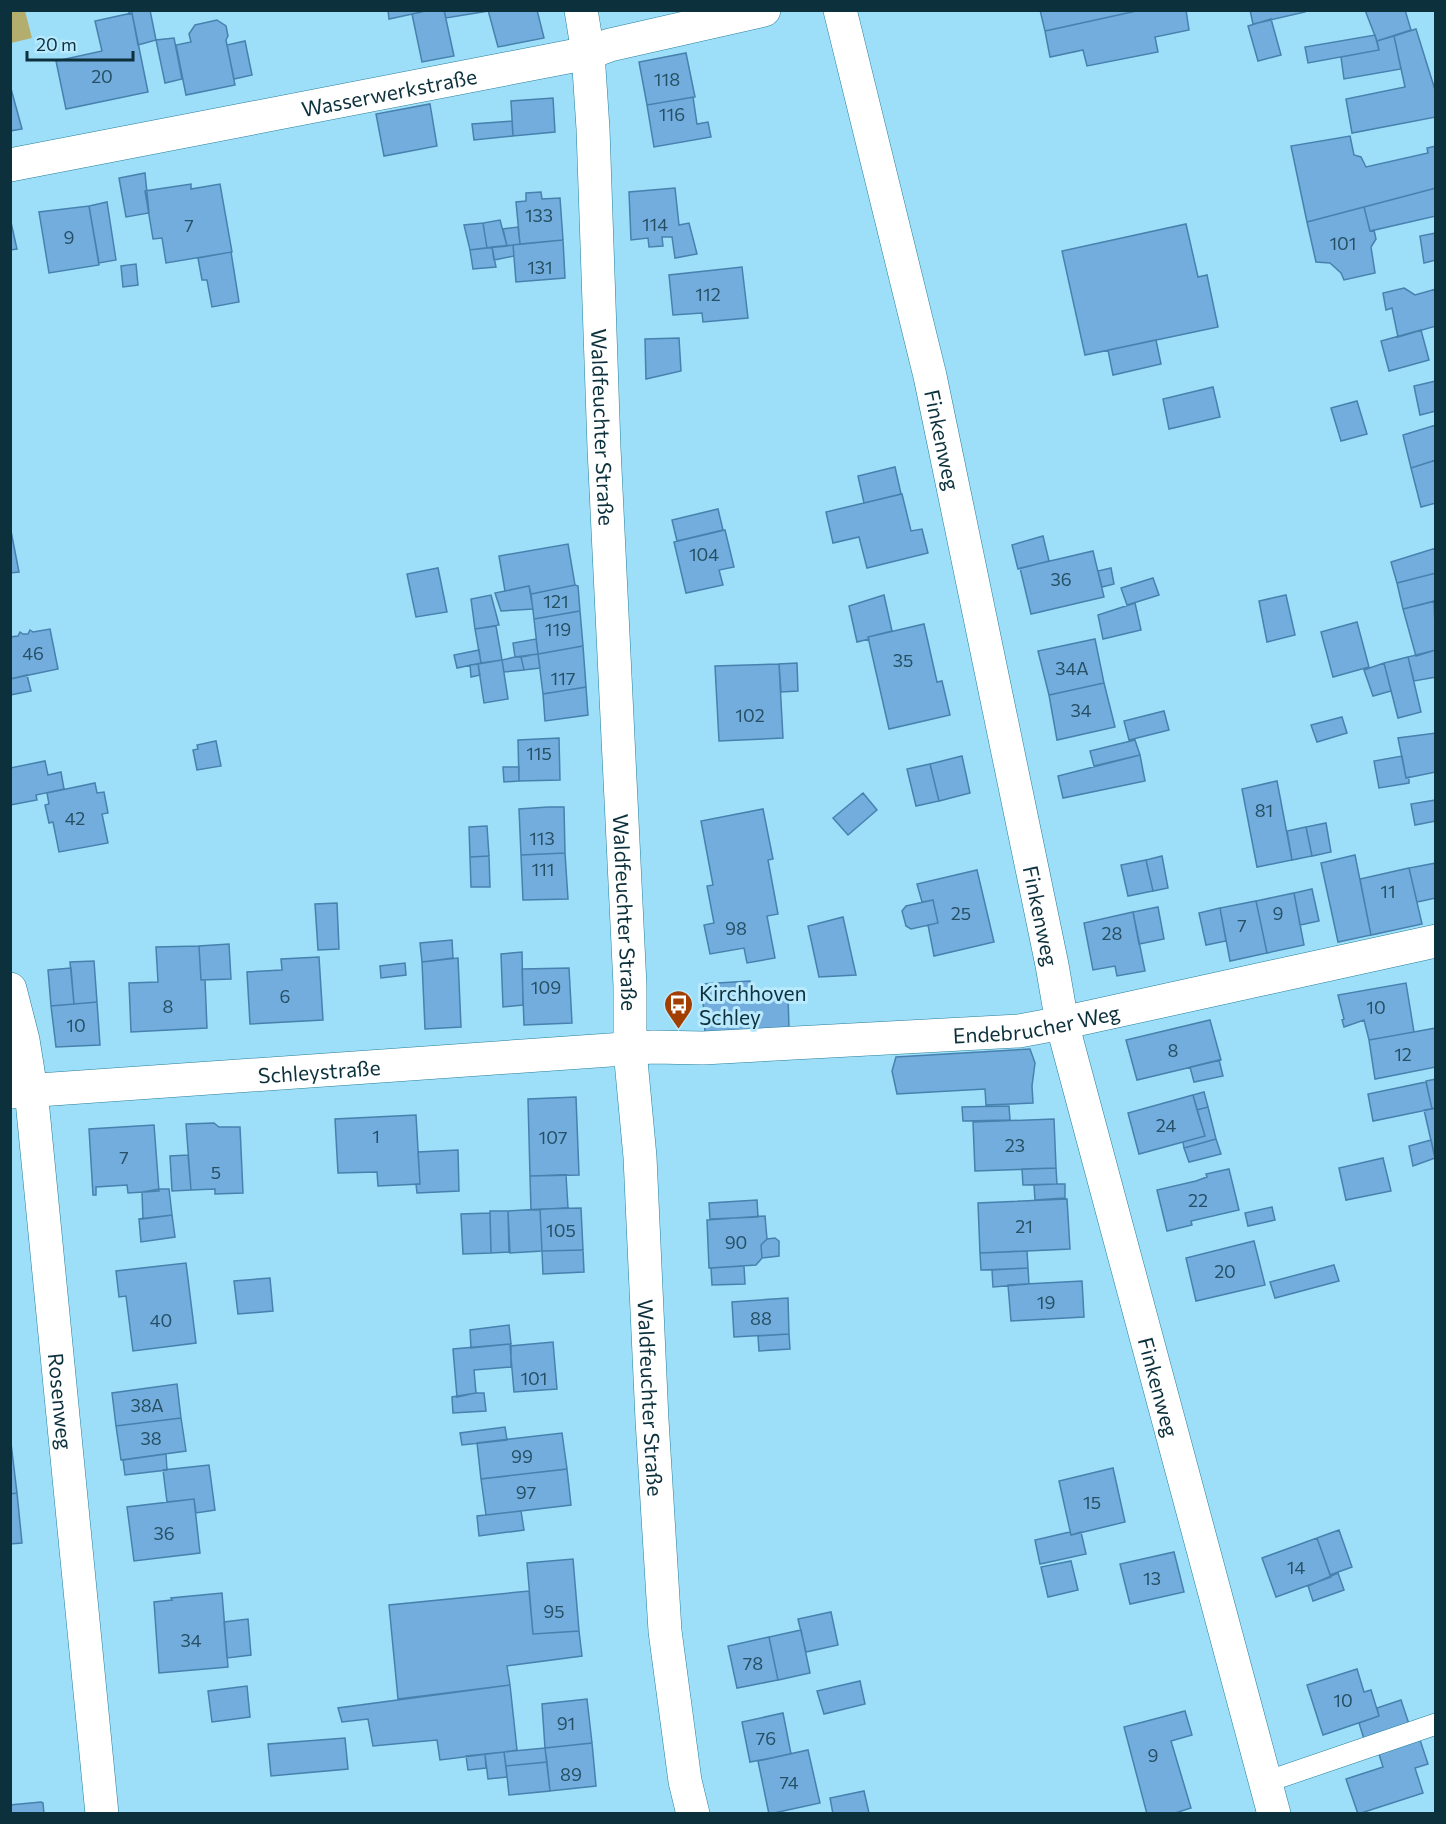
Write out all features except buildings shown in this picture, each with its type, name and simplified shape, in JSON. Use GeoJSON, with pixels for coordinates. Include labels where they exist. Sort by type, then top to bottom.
{"type":"FeatureCollection","features":[{"type":"Feature","properties":{"kind":"street","name":"Waldfeuchter Straße"},"geometry":{"type":"LineString","coordinates":[[581,10],[588,52],[593,129],[604,448],[630,986],[630,1050],[640,1157],[652,1432],[665,1631],[685,1781],[693,1814]]}},
{"type":"Feature","properties":{"kind":"street","name":"Wasserwerkstraße"},"geometry":{"type":"LineString","coordinates":[[10,165],[588,52],[764,10]]}},
{"type":"Feature","properties":{"kind":"street","name":"Finkenweg"},"geometry":{"type":"LineString","coordinates":[[840,10],[930,376],[1062,1023],[1274,1814]]}},
{"type":"Feature","properties":{"kind":"street","name":"Endebrucher Weg"},"geometry":{"type":"LineString","coordinates":[[630,1050],[653,1047],[703,1048],[1019,1031],[1436,941]]}},
{"type":"Feature","properties":{"kind":"street","name":"Rosenweg"},"geometry":{"type":"LineString","coordinates":[[10,989],[23,1040],[21,1091],[102,1814]]}},
{"type":"Feature","properties":{"kind":"street","name":"Schleystraße"},"geometry":{"type":"LineString","coordinates":[[21,1091],[630,1050]]}},
{"type":"Feature","properties":{"kind":"lane"},"geometry":{"type":"LineString","coordinates":[[1266,1782],[1436,1724]]}},
{"type":"Feature","properties":{"kind":"shaded area"},"geometry":{"type":"Polygon","coordinates":[[[10,11],[25,11],[32,38],[11,43],[10,11]]]}},
{"type":"Feature","properties":{"kind":"place","name":"Kirchhoven Schley"},"geometry":{"type":"Point","coordinates":[678,1030]}}]}
